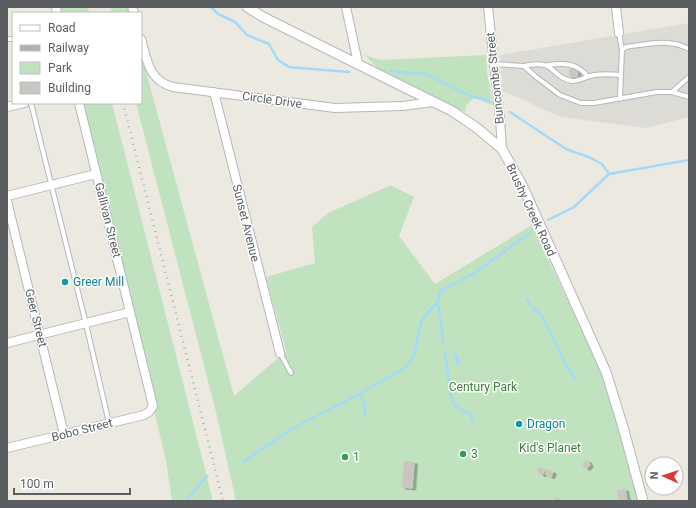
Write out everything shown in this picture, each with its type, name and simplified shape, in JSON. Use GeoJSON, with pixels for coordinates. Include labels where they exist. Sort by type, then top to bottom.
{"type":"FeatureCollection","features":[{"type":"Feature","properties":{"kind":"street","name":"Brushy Creek Road"},"geometry":{"type":"LineString","coordinates":[[247,7],[263,17],[358,63],[469,122],[502,149],[523,187],[606,372],[624,427],[643,501]]}},
{"type":"Feature","properties":{"kind":"street"},"geometry":{"type":"LineString","coordinates":[[346,7],[358,63]]}},
{"type":"Feature","properties":{"kind":"street","name":"Buncombe Street"},"geometry":{"type":"LineString","coordinates":[[488,7],[502,149]]}},
{"type":"Feature","properties":{"kind":"street"},"geometry":{"type":"LineString","coordinates":[[616,7],[619,33]]}},
{"type":"Feature","properties":{"kind":"street","name":"Circle Drive"},"geometry":{"type":"LineString","coordinates":[[142,43],[148,67],[158,81],[173,87],[334,108],[402,106],[433,102]]}},
{"type":"Feature","properties":{"kind":"street","name":"Sunset Avenue"},"geometry":{"type":"LineString","coordinates":[[214,92],[280,353]]}},
{"type":"Feature","properties":{"kind":"street"},"geometry":{"type":"LineString","coordinates":[[7,107],[20,104]]}},
{"type":"Feature","properties":{"kind":"street","name":"Gallivan Street"},"geometry":{"type":"LineString","coordinates":[[79,104],[153,406]]}},
{"type":"Feature","properties":{"kind":"street"},"geometry":{"type":"LineString","coordinates":[[7,196],[96,174]]}},
{"type":"Feature","properties":{"kind":"street","name":"Geer Street"},"geometry":{"type":"LineString","coordinates":[[7,201],[64,434]]}},
{"type":"Feature","properties":{"kind":"street"},"geometry":{"type":"LineString","coordinates":[[7,343],[130,312]]}},
{"type":"Feature","properties":{"kind":"street","name":"Bobo Street"},"geometry":{"type":"LineString","coordinates":[[7,448],[144,415],[149,412],[153,406]]}},
{"type":"Feature","properties":{"kind":"lane"},"geometry":{"type":"LineString","coordinates":[[619,33],[622,50],[620,98]]}},
{"type":"Feature","properties":{"kind":"lane"},"geometry":{"type":"LineString","coordinates":[[622,50],[626,47],[664,42],[682,45],[689,49]]}},
{"type":"Feature","properties":{"kind":"lane"},"geometry":{"type":"LineString","coordinates":[[494,64],[524,66],[534,64],[558,64],[578,67],[588,77]]}},
{"type":"Feature","properties":{"kind":"lane"},"geometry":{"type":"LineString","coordinates":[[548,65],[563,77],[571,81],[603,74],[621,75]]}},
{"type":"Feature","properties":{"kind":"lane"},"geometry":{"type":"LineString","coordinates":[[524,66],[560,94],[581,103],[594,103],[657,92],[672,92],[689,97]]}},
{"type":"Feature","properties":{"kind":"lane"},"geometry":{"type":"LineString","coordinates":[[672,92],[689,77]]}},
{"type":"Feature","properties":{"kind":"lane"},"geometry":{"type":"LineString","coordinates":[[31,104],[109,423]]}},
{"type":"Feature","properties":{"kind":"lane"},"geometry":{"type":"LineString","coordinates":[[280,353],[291,373]]}},
{"type":"Feature","properties":{"kind":"shaded area"},"geometry":{"type":"Polygon","coordinates":[[[689,23],[689,117],[646,128],[561,117],[503,91],[500,55],[689,23]]]}},
{"type":"Feature","properties":{"kind":"green space"},"geometry":{"type":"Polygon","coordinates":[[[59,7],[88,7],[89,12],[60,12],[59,7]]]}},
{"type":"Feature","properties":{"kind":"green space"},"geometry":{"type":"Polygon","coordinates":[[[111,7],[129,7],[130,12],[112,12],[111,7]]]}},
{"type":"Feature","properties":{"kind":"green space"},"geometry":{"type":"Polygon","coordinates":[[[365,55],[380,60],[486,55],[487,72],[493,105],[474,98],[466,105],[465,112],[377,68],[365,55]]]}},
{"type":"Feature","properties":{"kind":"green space","name":"Century Park"},"geometry":{"type":"Polygon","coordinates":[[[142,57],[234,396],[286,351],[266,277],[315,263],[312,227],[328,213],[391,185],[414,197],[399,236],[435,284],[532,225],[616,402],[639,501],[236,501],[216,412],[136,104],[142,104],[142,57]]]}},
{"type":"Feature","properties":{"kind":"green space"},"geometry":{"type":"Polygon","coordinates":[[[81,104],[112,104],[213,501],[172,501],[166,461],[81,104]]]}},
{"type":"Feature","properties":{"kind":"water"},"geometry":{"type":"Polygon","coordinates":[[[454,349],[461,364],[460,366],[456,363],[453,352],[454,349]]]}},
{"type":"Feature","properties":{"kind":"building"},"geometry":{"type":"Polygon","coordinates":[[[570,69],[578,69],[577,77],[569,76],[570,69]]]}},
{"type":"Feature","properties":{"kind":"building"},"geometry":{"type":"Polygon","coordinates":[[[587,460],[590,465],[586,469],[582,464],[587,460]]]}},
{"type":"Feature","properties":{"kind":"building"},"geometry":{"type":"Polygon","coordinates":[[[404,461],[414,462],[412,488],[402,487],[404,461]]]}},
{"type":"Feature","properties":{"kind":"building"},"geometry":{"type":"Polygon","coordinates":[[[539,467],[545,470],[542,475],[537,471],[539,467]]]}},
{"type":"Feature","properties":{"kind":"building"},"geometry":{"type":"Polygon","coordinates":[[[547,469],[553,472],[551,477],[545,474],[547,469]]]}},
{"type":"Feature","properties":{"kind":"building"},"geometry":{"type":"Polygon","coordinates":[[[625,489],[627,501],[619,501],[617,491],[625,489]]]}},
{"type":"Feature","properties":{"kind":"building"},"geometry":{"type":"Polygon","coordinates":[[[555,498],[561,499],[561,501],[554,501],[555,498]]]}},
{"type":"Feature","properties":{"kind":"waterway"},"geometry":{"type":"LineString","coordinates":[[211,7],[218,14],[235,22],[247,35],[269,44],[278,60],[289,67],[349,72]]}},
{"type":"Feature","properties":{"kind":"waterway"},"geometry":{"type":"LineString","coordinates":[[390,71],[426,74],[470,96],[489,101]]}},
{"type":"Feature","properties":{"kind":"waterway"},"geometry":{"type":"LineString","coordinates":[[510,112],[566,149],[591,158],[602,164],[609,174]]}},
{"type":"Feature","properties":{"kind":"waterway"},"geometry":{"type":"LineString","coordinates":[[548,220],[574,207],[609,174],[689,160]]}},
{"type":"Feature","properties":{"kind":"waterway"},"geometry":{"type":"LineString","coordinates":[[243,462],[290,430],[405,368],[414,356],[421,322],[438,302],[440,291],[475,273],[531,232]]}},
{"type":"Feature","properties":{"kind":"waterway"},"geometry":{"type":"LineString","coordinates":[[527,299],[530,305]]}},
{"type":"Feature","properties":{"kind":"waterway"},"geometry":{"type":"LineString","coordinates":[[438,302],[443,341]]}},
{"type":"Feature","properties":{"kind":"waterway"},"geometry":{"type":"LineString","coordinates":[[533,308],[541,315],[554,338]]}},
{"type":"Feature","properties":{"kind":"waterway"},"geometry":{"type":"LineString","coordinates":[[555,342],[567,367],[576,379]]}},
{"type":"Feature","properties":{"kind":"waterway"},"geometry":{"type":"LineString","coordinates":[[445,351],[450,393],[455,406],[470,414],[474,422]]}},
{"type":"Feature","properties":{"kind":"waterway"},"geometry":{"type":"LineString","coordinates":[[359,394],[364,401],[365,416]]}},
{"type":"Feature","properties":{"kind":"waterway"},"geometry":{"type":"LineString","coordinates":[[186,501],[207,476]]}},
{"type":"Feature","properties":{"kind":"railway"},"geometry":{"type":"LineString","coordinates":[[99,7],[100,12]]}},
{"type":"Feature","properties":{"kind":"railway"},"geometry":{"type":"LineString","coordinates":[[123,104],[223,501]]}},
{"type":"Feature","properties":{"kind":"place","name":"Greer Mill"},"geometry":{"type":"Point","coordinates":[65,282]}},
{"type":"Feature","properties":{"kind":"place","name":"Dragon"},"geometry":{"type":"Point","coordinates":[519,424]}},
{"type":"Feature","properties":{"kind":"place","name":"3"},"geometry":{"type":"Point","coordinates":[463,454]}},
{"type":"Feature","properties":{"kind":"place","name":"1"},"geometry":{"type":"Point","coordinates":[345,457]}},
{"type":"Feature","properties":{"kind":"park label","name":"Kid's Planet"},"geometry":{"type":"Point","coordinates":[550,448]}}]}
